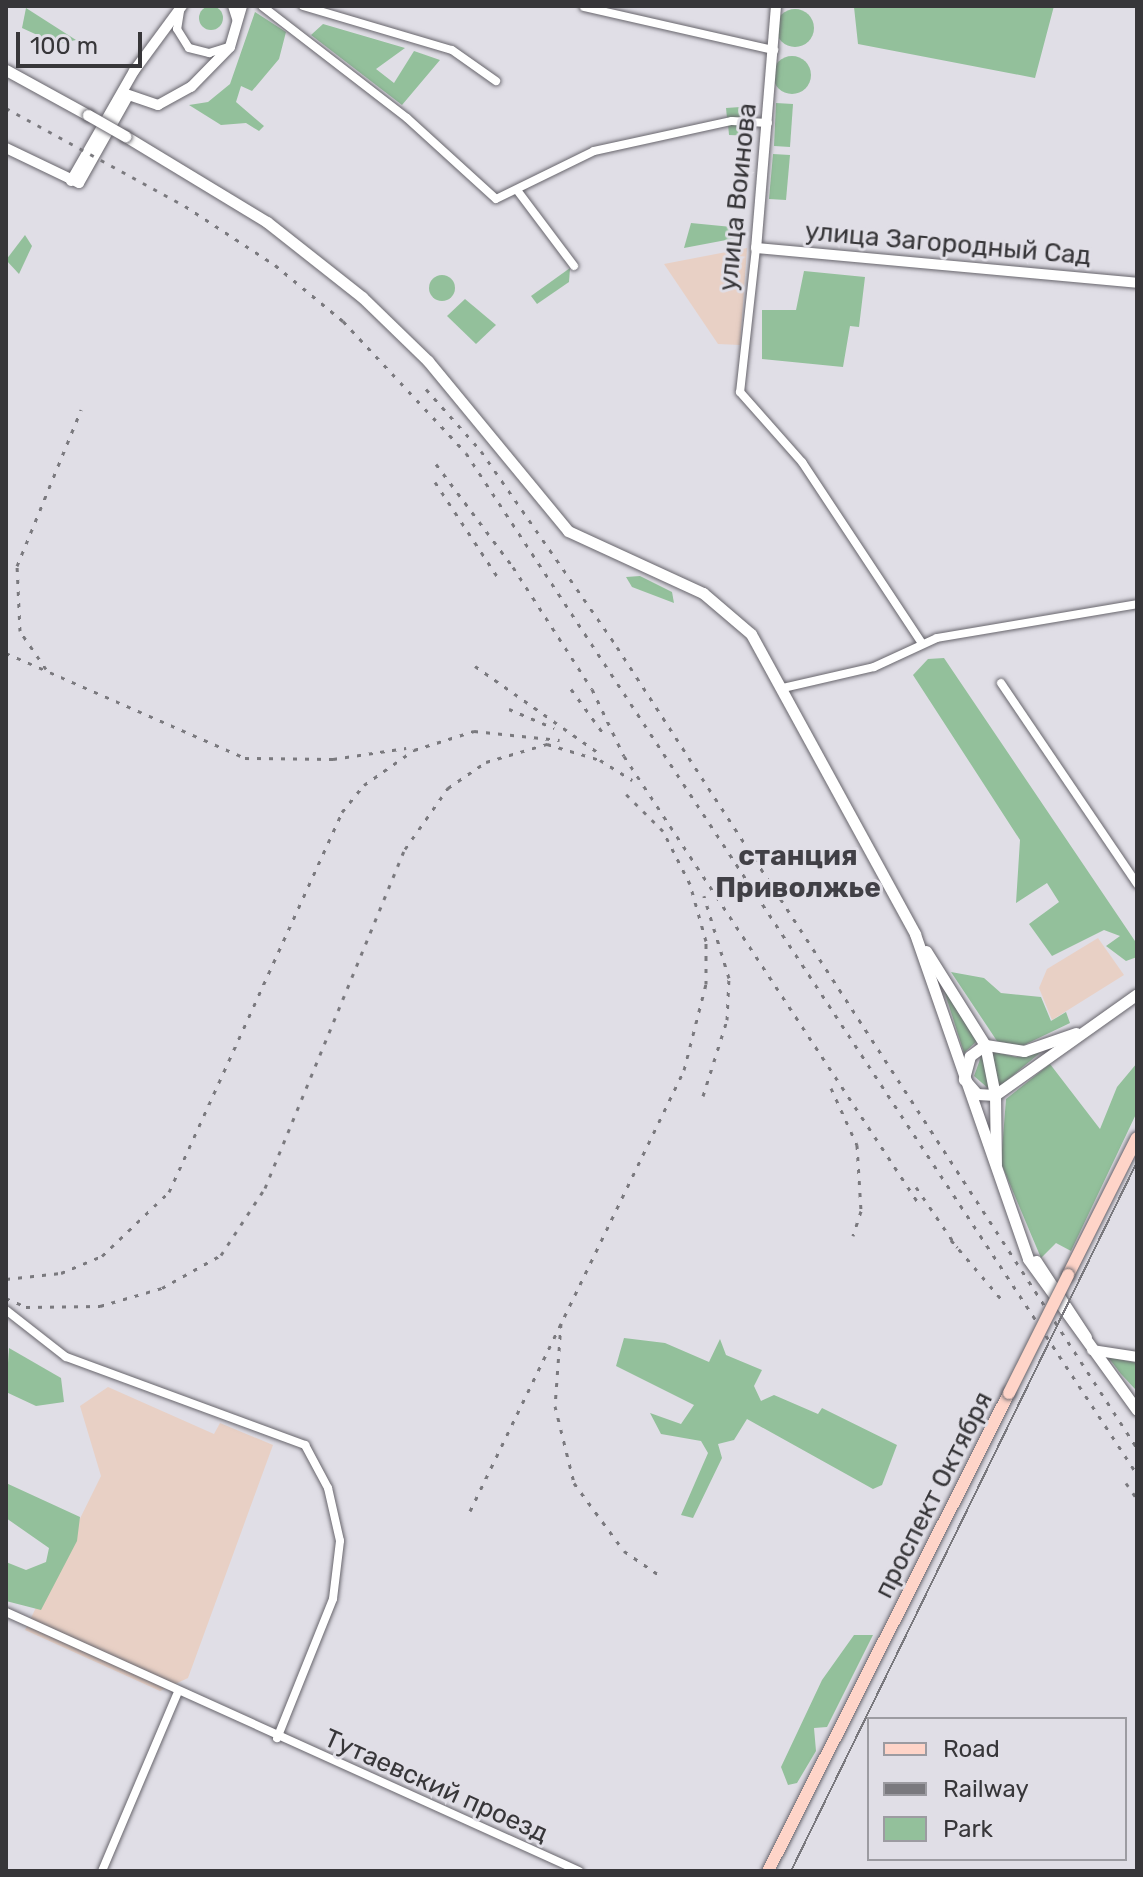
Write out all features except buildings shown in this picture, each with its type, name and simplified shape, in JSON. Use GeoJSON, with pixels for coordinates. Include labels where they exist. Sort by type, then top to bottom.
{"type":"FeatureCollection","features":[{"type":"Feature","properties":{"kind":"main road"},"geometry":{"type":"LineString","coordinates":[[6,70],[230,197],[332,271],[428,361],[568,531],[714,601],[751,634],[915,934],[985,1045],[995,1095],[996,1175]]}},
{"type":"Feature","properties":{"kind":"main road"},"geometry":{"type":"LineString","coordinates":[[915,934],[1012,1223],[1092,1350],[1135,1403]]}},
{"type":"Feature","properties":{"kind":"main road"},"geometry":{"type":"LineString","coordinates":[[964,1079],[977,1094],[995,1095],[1076,1033],[1137,994]]}},
{"type":"Feature","properties":{"kind":"main road"},"geometry":{"type":"LineString","coordinates":[[964,1079],[970,1056],[985,1045],[1024,1051],[1076,1033]]}},
{"type":"Feature","properties":{"kind":"main road","name":"проспект Октября"},"geometry":{"type":"LineString","coordinates":[[768,1871],[1137,1138]]}},
{"type":"Feature","properties":{"kind":"street"},"geometry":{"type":"LineString","coordinates":[[182,6],[177,29],[189,48],[209,53],[230,47]]}},
{"type":"Feature","properties":{"kind":"street"},"geometry":{"type":"LineString","coordinates":[[6,148],[75,182],[125,94],[182,6]]}},
{"type":"Feature","properties":{"kind":"street"},"geometry":{"type":"LineString","coordinates":[[232,6],[237,34]]}},
{"type":"Feature","properties":{"kind":"street"},"geometry":{"type":"LineString","coordinates":[[125,94],[158,105],[176,97],[230,47],[237,34],[242,6]]}},
{"type":"Feature","properties":{"kind":"street"},"geometry":{"type":"LineString","coordinates":[[262,6],[407,118],[496,199],[594,151],[732,121],[768,123]]}},
{"type":"Feature","properties":{"kind":"street"},"geometry":{"type":"LineString","coordinates":[[303,6],[452,50],[496,81]]}},
{"type":"Feature","properties":{"kind":"street","name":"улица Воинова"},"geometry":{"type":"LineString","coordinates":[[776,6],[768,123],[740,392],[802,462],[922,643]]}},
{"type":"Feature","properties":{"kind":"street"},"geometry":{"type":"LineString","coordinates":[[584,7],[774,50]]}},
{"type":"Feature","properties":{"kind":"street"},"geometry":{"type":"LineString","coordinates":[[517,190],[574,266]]}},
{"type":"Feature","properties":{"kind":"street","name":"улица Загородный Сад"},"geometry":{"type":"LineString","coordinates":[[756,248],[1137,283]]}},
{"type":"Feature","properties":{"kind":"street"},"geometry":{"type":"LineString","coordinates":[[783,688],[874,667],[922,643],[1137,604]]}},
{"type":"Feature","properties":{"kind":"street"},"geometry":{"type":"LineString","coordinates":[[1001,683],[1137,884]]}},
{"type":"Feature","properties":{"kind":"street"},"geometry":{"type":"LineString","coordinates":[[6,1310],[66,1357],[305,1445],[328,1488],[340,1541],[333,1599],[277,1738]]}},
{"type":"Feature","properties":{"kind":"street"},"geometry":{"type":"LineString","coordinates":[[1092,1350],[1137,1357]]}},
{"type":"Feature","properties":{"kind":"street","name":"Тутаевский проезд"},"geometry":{"type":"LineString","coordinates":[[6,1612],[177,1694],[579,1871]]}},
{"type":"Feature","properties":{"kind":"street"},"geometry":{"type":"LineString","coordinates":[[102,1871],[177,1694]]}},
{"type":"Feature","properties":{"kind":"shaded area"},"geometry":{"type":"Polygon","coordinates":[[[747,248],[740,345],[718,344],[664,264],[747,248]]]}},
{"type":"Feature","properties":{"kind":"shaded area"},"geometry":{"type":"Polygon","coordinates":[[[1098,938],[1124,975],[1052,1020],[1039,988],[1047,969],[1098,938]]]}},
{"type":"Feature","properties":{"kind":"shaded area"},"geometry":{"type":"Polygon","coordinates":[[[108,1387],[214,1434],[220,1423],[273,1445],[188,1678],[160,1691],[25,1630],[101,1476],[80,1406],[108,1387]]]}},
{"type":"Feature","properties":{"kind":"green space"},"geometry":{"type":"Polygon","coordinates":[[[211,6],[220,9],[223,18],[220,27],[211,30],[202,27],[199,18],[202,9],[211,6]]]}},
{"type":"Feature","properties":{"kind":"green space"},"geometry":{"type":"Polygon","coordinates":[[[848,6],[1054,6],[1035,78],[858,44],[854,7],[848,6]]]}},
{"type":"Feature","properties":{"kind":"green space"},"geometry":{"type":"Polygon","coordinates":[[[26,8],[76,40],[57,44],[22,28],[26,8]]]}},
{"type":"Feature","properties":{"kind":"green space"},"geometry":{"type":"Polygon","coordinates":[[[795,9],[809,14],[814,28],[809,42],[795,47],[781,42],[776,28],[781,14],[795,9]]]}},
{"type":"Feature","properties":{"kind":"green space"},"geometry":{"type":"Polygon","coordinates":[[[255,12],[286,32],[279,59],[252,91],[241,86],[236,102],[264,126],[259,131],[246,123],[221,125],[189,105],[208,102],[230,84],[255,12]]]}},
{"type":"Feature","properties":{"kind":"green space"},"geometry":{"type":"Polygon","coordinates":[[[323,24],[405,48],[376,69],[394,83],[414,51],[440,60],[402,105],[311,35],[323,24]]]}},
{"type":"Feature","properties":{"kind":"green space"},"geometry":{"type":"Polygon","coordinates":[[[792,56],[806,61],[811,75],[806,89],[792,94],[778,89],[773,75],[778,61],[792,56]]]}},
{"type":"Feature","properties":{"kind":"green space"},"geometry":{"type":"Polygon","coordinates":[[[776,103],[793,104],[790,147],[774,146],[776,103]]]}},
{"type":"Feature","properties":{"kind":"green space"},"geometry":{"type":"Polygon","coordinates":[[[755,106],[754,119],[727,118],[726,108],[755,106]]]}},
{"type":"Feature","properties":{"kind":"green space"},"geometry":{"type":"Polygon","coordinates":[[[728,124],[754,125],[753,136],[729,135],[728,124]]]}},
{"type":"Feature","properties":{"kind":"green space"},"geometry":{"type":"Polygon","coordinates":[[[773,154],[790,155],[786,200],[769,199],[773,154]]]}},
{"type":"Feature","properties":{"kind":"green space"},"geometry":{"type":"Polygon","coordinates":[[[691,223],[742,228],[742,237],[684,248],[691,223]]]}},
{"type":"Feature","properties":{"kind":"green space"},"geometry":{"type":"Polygon","coordinates":[[[25,235],[32,246],[19,274],[6,260],[25,235]]]}},
{"type":"Feature","properties":{"kind":"green space"},"geometry":{"type":"Polygon","coordinates":[[[570,268],[569,282],[537,304],[531,296],[570,268]]]}},
{"type":"Feature","properties":{"kind":"green space"},"geometry":{"type":"Polygon","coordinates":[[[804,271],[865,277],[859,327],[850,326],[843,367],[762,359],[762,310],[796,310],[804,271]]]}},
{"type":"Feature","properties":{"kind":"green space"},"geometry":{"type":"Polygon","coordinates":[[[442,275],[451,279],[455,288],[451,297],[442,301],[433,297],[429,288],[433,279],[442,275]]]}},
{"type":"Feature","properties":{"kind":"green space"},"geometry":{"type":"Polygon","coordinates":[[[465,299],[496,325],[476,344],[447,316],[465,299]]]}},
{"type":"Feature","properties":{"kind":"green space"},"geometry":{"type":"Polygon","coordinates":[[[640,576],[672,592],[674,603],[632,587],[626,577],[640,576]]]}},
{"type":"Feature","properties":{"kind":"green space"},"geometry":{"type":"Polygon","coordinates":[[[944,658],[1137,944],[1137,957],[1126,961],[1106,946],[1120,936],[1104,930],[1052,956],[1029,924],[1059,902],[1047,883],[1016,903],[1020,840],[913,675],[928,659],[944,658]]]}},
{"type":"Feature","properties":{"kind":"green space"},"geometry":{"type":"Polygon","coordinates":[[[951,972],[984,978],[1001,993],[1041,997],[1051,1021],[1066,1012],[1070,1023],[1022,1046],[997,1041],[951,972]]]}},
{"type":"Feature","properties":{"kind":"green space"},"geometry":{"type":"Polygon","coordinates":[[[943,987],[977,1041],[964,1053],[943,987]]]}},
{"type":"Feature","properties":{"kind":"green space"},"geometry":{"type":"Polygon","coordinates":[[[991,1051],[1016,1057],[1041,1052],[999,1087],[991,1051]]]}},
{"type":"Feature","properties":{"kind":"green space"},"geometry":{"type":"Polygon","coordinates":[[[982,1054],[989,1089],[974,1076],[982,1054]]]}},
{"type":"Feature","properties":{"kind":"green space"},"geometry":{"type":"Polygon","coordinates":[[[1137,1063],[1137,1112],[1071,1251],[1056,1243],[1041,1258],[1001,1163],[1006,1099],[1050,1064],[1100,1129],[1117,1087],[1137,1063]]]}},
{"type":"Feature","properties":{"kind":"green space"},"geometry":{"type":"Polygon","coordinates":[[[624,1338],[665,1343],[709,1362],[720,1339],[726,1355],[762,1370],[754,1386],[761,1401],[774,1395],[818,1414],[822,1408],[897,1445],[882,1485],[873,1489],[747,1419],[734,1440],[718,1444],[722,1458],[693,1518],[681,1515],[708,1453],[701,1441],[661,1434],[650,1413],[681,1424],[694,1405],[616,1366],[624,1338]]]}},
{"type":"Feature","properties":{"kind":"green space"},"geometry":{"type":"Polygon","coordinates":[[[9,1348],[61,1378],[64,1402],[36,1406],[6,1392],[9,1348]]]}},
{"type":"Feature","properties":{"kind":"green space"},"geometry":{"type":"Polygon","coordinates":[[[1108,1357],[1137,1363],[1135,1389],[1121,1374],[1108,1357]]]}},
{"type":"Feature","properties":{"kind":"green space"},"geometry":{"type":"Polygon","coordinates":[[[6,1483],[80,1517],[77,1541],[41,1610],[6,1601],[6,1562],[26,1570],[46,1562],[49,1548],[6,1518],[6,1483]]]}},
{"type":"Feature","properties":{"kind":"green space"},"geometry":{"type":"Polygon","coordinates":[[[854,1635],[873,1635],[827,1727],[814,1728],[816,1751],[797,1783],[788,1785],[781,1767],[822,1680],[854,1635]]]}},
{"type":"Feature","properties":{"kind":"tram line"},"geometry":{"type":"LineString","coordinates":[[791,1871],[1137,1162]]}},
{"type":"Feature","properties":{"kind":"railway"},"geometry":{"type":"LineString","coordinates":[[6,108],[185,206],[275,265],[343,321],[466,453],[1137,1474]]}},
{"type":"Feature","properties":{"kind":"railway"},"geometry":{"type":"LineString","coordinates":[[426,389],[481,451],[617,647],[1137,1448]]}},
{"type":"Feature","properties":{"kind":"railway"},"geometry":{"type":"LineString","coordinates":[[46,669],[20,631],[17,566],[81,410]]}},
{"type":"Feature","properties":{"kind":"railway"},"geometry":{"type":"LineString","coordinates":[[436,464],[513,567],[592,689],[624,756],[917,1201]]}},
{"type":"Feature","properties":{"kind":"railway"},"geometry":{"type":"LineString","coordinates":[[435,482],[499,579]]}},
{"type":"Feature","properties":{"kind":"railway"},"geometry":{"type":"LineString","coordinates":[[6,653],[245,758],[333,759],[406,748]]}},
{"type":"Feature","properties":{"kind":"railway"},"geometry":{"type":"LineString","coordinates":[[475,666],[600,754]]}},
{"type":"Feature","properties":{"kind":"railway"},"geometry":{"type":"LineString","coordinates":[[571,689],[603,733]]}},
{"type":"Feature","properties":{"kind":"railway"},"geometry":{"type":"LineString","coordinates":[[509,709],[554,728]]}},
{"type":"Feature","properties":{"kind":"railway"},"geometry":{"type":"LineString","coordinates":[[6,1279],[61,1273],[102,1256],[169,1192],[342,812],[364,785],[414,750],[474,731],[560,740]]}},
{"type":"Feature","properties":{"kind":"railway"},"geometry":{"type":"LineString","coordinates":[[6,1298],[26,1307],[100,1306],[162,1288],[221,1255],[265,1188],[405,849],[448,788],[486,762],[547,744],[600,760],[632,780]]}},
{"type":"Feature","properties":{"kind":"railway"},"geometry":{"type":"LineString","coordinates":[[470,1511],[684,1070],[706,984],[706,941],[690,884],[663,831],[623,791]]}},
{"type":"Feature","properties":{"kind":"railway"},"geometry":{"type":"LineString","coordinates":[[703,1096],[727,1020],[729,978],[704,896]]}},
{"type":"Feature","properties":{"kind":"railway"},"geometry":{"type":"LineString","coordinates":[[831,1088],[857,1145],[861,1211],[853,1236]]}},
{"type":"Feature","properties":{"kind":"railway"},"geometry":{"type":"LineString","coordinates":[[916,1187],[957,1247]]}},
{"type":"Feature","properties":{"kind":"railway"},"geometry":{"type":"LineString","coordinates":[[951,1240],[1003,1301]]}},
{"type":"Feature","properties":{"kind":"railway"},"geometry":{"type":"LineString","coordinates":[[561,1323],[555,1406],[574,1483],[624,1551],[659,1575]]}},
{"type":"Feature","properties":{"kind":"railway"},"geometry":{"type":"LineString","coordinates":[[1126,1483],[1137,1499]]}},
{"type":"Feature","properties":{"kind":"district","name":"станция Приволжье"},"geometry":{"type":"Point","coordinates":[798,872]}}]}
